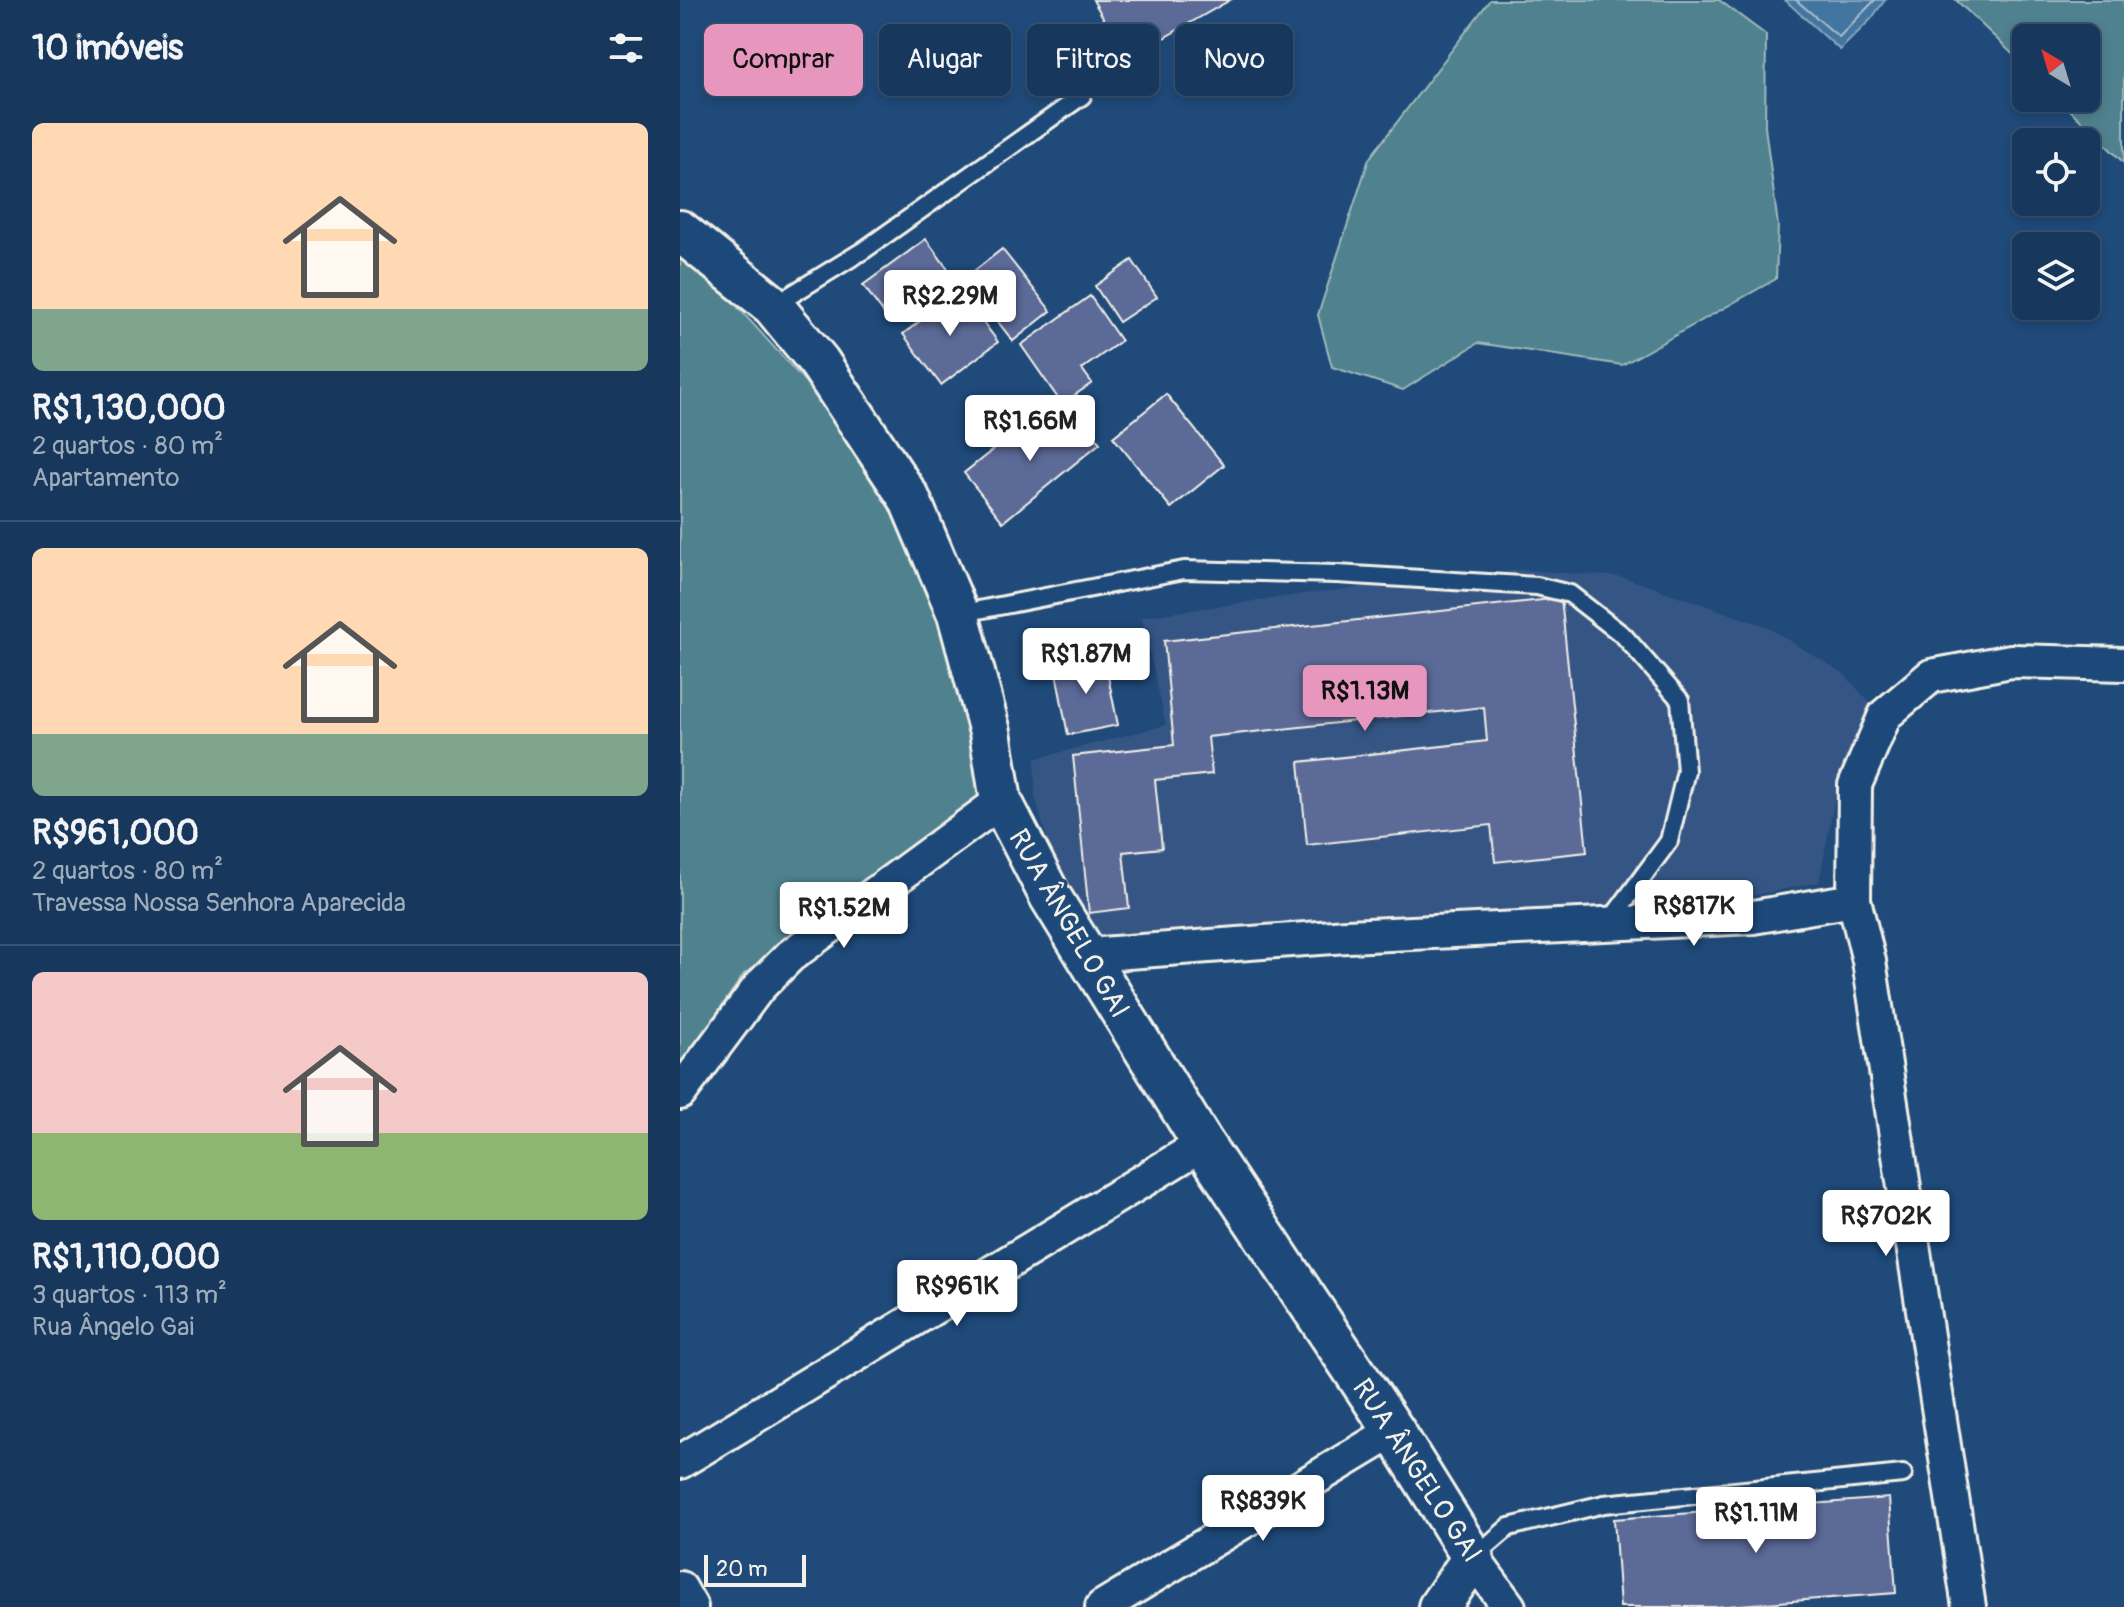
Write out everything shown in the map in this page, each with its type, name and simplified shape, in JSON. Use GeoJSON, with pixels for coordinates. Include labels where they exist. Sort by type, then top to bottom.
{"type":"FeatureCollection","features":[{"type":"Feature","properties":{"kind":"street","name":"RUA ÂNGELO GAI"},"geometry":{"type":"LineString","coordinates":[[680,231],[773,306],[819,362],[909,498],[958,614],[990,732],[1001,801],[1050,896],[1203,1144],[1394,1431],[1473,1558],[1509,1607]]}},
{"type":"Feature","properties":{"kind":"street"},"geometry":{"type":"LineString","coordinates":[[1969,1607],[1869,961],[1854,900],[1855,785],[1885,715],[1931,676],[2011,661],[2124,664]]}},
{"type":"Feature","properties":{"kind":"street"},"geometry":{"type":"LineString","coordinates":[[680,1093],[759,987],[790,956],[1001,801]]}},
{"type":"Feature","properties":{"kind":"street"},"geometry":{"type":"LineString","coordinates":[[1087,955],[1347,936],[1753,917],[1854,900]]}},
{"type":"Feature","properties":{"kind":"street"},"geometry":{"type":"LineString","coordinates":[[680,1462],[1203,1144]]}},
{"type":"Feature","properties":{"kind":"street"},"geometry":{"type":"LineString","coordinates":[[1102,1607],[1394,1431]]}},
{"type":"Feature","properties":{"kind":"street"},"geometry":{"type":"LineString","coordinates":[[1439,1607],[1473,1558]]}},
{"type":"Feature","properties":{"kind":"street"},"geometry":{"type":"LineString","coordinates":[[680,1588],[691,1607]]}},
{"type":"Feature","properties":{"kind":"lane"},"geometry":{"type":"LineString","coordinates":[[773,306],[864,250],[1082,96]]}},
{"type":"Feature","properties":{"kind":"lane"},"geometry":{"type":"LineString","coordinates":[[958,614],[1184,570],[1337,574],[1522,585],[1570,594],[1624,636],[1680,700],[1686,771],[1669,841],[1607,925]]}},
{"type":"Feature","properties":{"kind":"lane"},"geometry":{"type":"LineString","coordinates":[[1473,1558],[1509,1527],[1604,1504],[1903,1474]]}},
{"type":"Feature","properties":{"kind":"shaded area"},"geometry":{"type":"Polygon","coordinates":[[[1521,570],[1623,577],[1765,626],[1843,673],[1870,703],[1838,782],[1819,882],[1746,897],[1099,942],[1048,842],[1035,797],[1035,759],[1166,725],[1142,617],[1311,593],[1521,570]]]}},
{"type":"Feature","properties":{"kind":"green space"},"geometry":{"type":"Polygon","coordinates":[[[1490,0],[1719,0],[1766,35],[1765,127],[1778,225],[1776,279],[1622,365],[1478,343],[1403,390],[1332,367],[1318,315],[1369,159],[1490,0]]]}},
{"type":"Feature","properties":{"kind":"green space"},"geometry":{"type":"Polygon","coordinates":[[[1956,0],[2124,0],[2124,163],[2100,139],[2100,128],[2088,128],[2072,112],[2100,112],[2100,24],[2012,24],[2012,54],[1956,0]]]}},
{"type":"Feature","properties":{"kind":"green space"},"geometry":{"type":"Polygon","coordinates":[[[680,249],[696,261],[848,429],[931,587],[1001,801],[744,974],[680,1067],[680,249]]]}},
{"type":"Feature","properties":{"kind":"water"},"geometry":{"type":"Polygon","coordinates":[[[1785,0],[1885,0],[1840,50],[1785,0]]]}},
{"type":"Feature","properties":{"kind":"building"},"geometry":{"type":"Polygon","coordinates":[[[1093,0],[1230,0],[1188,24],[1175,24],[1175,32],[1159,41],[1159,24],[1107,24],[1093,0]]]}},
{"type":"Feature","properties":{"kind":"building"},"geometry":{"type":"Polygon","coordinates":[[[926,239],[950,272],[887,318],[863,285],[926,239]]]}},
{"type":"Feature","properties":{"kind":"building"},"geometry":{"type":"Polygon","coordinates":[[[1002,249],[1051,311],[1013,341],[994,317],[989,321],[959,283],[1002,249]]]}},
{"type":"Feature","properties":{"kind":"building"},"geometry":{"type":"Polygon","coordinates":[[[1132,260],[1157,297],[1119,322],[1095,286],[1132,260]]]}},
{"type":"Feature","properties":{"kind":"building"},"geometry":{"type":"Polygon","coordinates":[[[960,291],[998,342],[941,385],[903,334],[960,291]]]}},
{"type":"Feature","properties":{"kind":"building"},"geometry":{"type":"Polygon","coordinates":[[[1090,296],[1121,341],[1082,369],[1092,383],[1062,404],[1021,345],[1090,296]]]}},
{"type":"Feature","properties":{"kind":"building"},"geometry":{"type":"Polygon","coordinates":[[[1166,394],[1224,465],[1171,508],[1113,437],[1166,394]]]}},
{"type":"Feature","properties":{"kind":"building"},"geometry":{"type":"Polygon","coordinates":[[[1074,411],[1100,443],[1003,522],[964,473],[1031,419],[1044,435],[1074,411]]]}},
{"type":"Feature","properties":{"kind":"building"},"geometry":{"type":"Polygon","coordinates":[[[1561,598],[1587,852],[1495,862],[1491,825],[1307,845],[1299,762],[1487,741],[1484,707],[1208,737],[1212,774],[1155,780],[1162,848],[1123,852],[1129,908],[1089,913],[1073,756],[1174,745],[1164,641],[1561,598]]]}},
{"type":"Feature","properties":{"kind":"building"},"geometry":{"type":"Polygon","coordinates":[[[1104,657],[1118,725],[1068,735],[1055,668],[1104,657]]]}},
{"type":"Feature","properties":{"kind":"building"},"geometry":{"type":"Polygon","coordinates":[[[1889,1498],[1896,1593],[1714,1607],[1620,1607],[1614,1519],[1889,1498]]]}}]}
